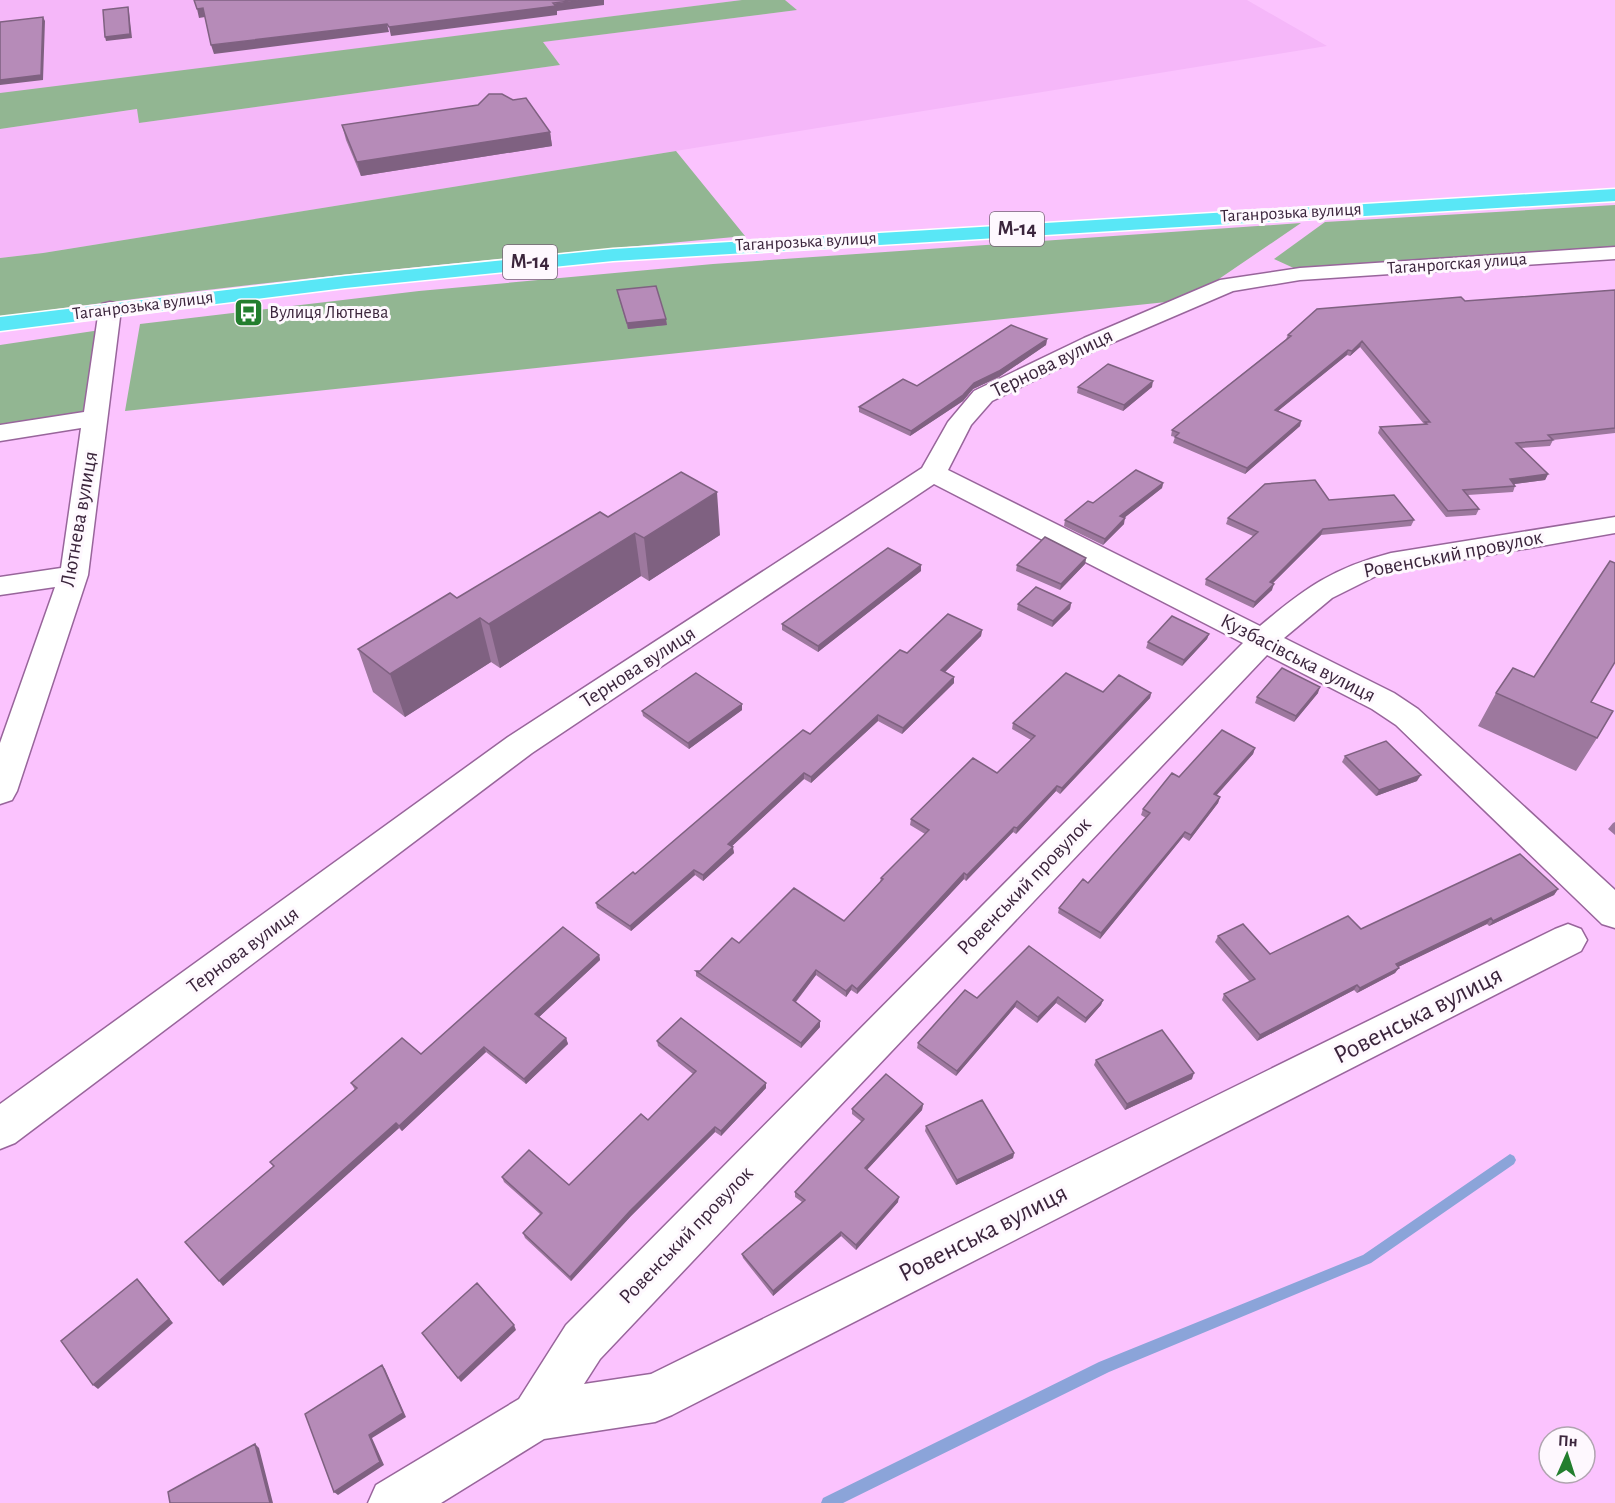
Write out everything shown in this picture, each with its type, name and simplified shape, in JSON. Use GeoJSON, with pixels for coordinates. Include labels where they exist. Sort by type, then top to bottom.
{"type":"FeatureCollection","features":[{"type":"Feature","properties":{"kind":"highway","name":"Таганрозька вулиця"},"geometry":{"type":"LineString","coordinates":[[0,324],[110,309],[474,268],[681,249],[1615,195]]}},
{"type":"Feature","properties":{"kind":"street","name":"Таганрогская улица"},"geometry":{"type":"LineString","coordinates":[[1300,274],[1615,253]]}},
{"type":"Feature","properties":{"kind":"street","name":"Тернова вулиця"},"geometry":{"type":"LineString","coordinates":[[0,1129],[520,745],[933,472],[960,423],[983,396],[1092,343],[1228,285],[1300,274]]}},
{"type":"Feature","properties":{"kind":"street","name":"Лютнева вулиця"},"geometry":{"type":"LineString","coordinates":[[0,791],[8,746],[74,574],[110,309]]}},
{"type":"Feature","properties":{"kind":"street"},"geometry":{"type":"LineString","coordinates":[[0,433],[96,418]]}},
{"type":"Feature","properties":{"kind":"street","name":"Кузбасівська вулиця"},"geometry":{"type":"LineString","coordinates":[[933,472],[1383,701],[1407,717],[1615,913]]}},
{"type":"Feature","properties":{"kind":"street","name":"Ровенський провулок"},"geometry":{"type":"LineString","coordinates":[[536,1416],[583,1342],[1263,639],[1322,590],[1365,568],[1391,562],[1615,525]]}},
{"type":"Feature","properties":{"kind":"street"},"geometry":{"type":"LineString","coordinates":[[0,586],[74,574]]}},
{"type":"Feature","properties":{"kind":"street","name":"Ровенська вулиця"},"geometry":{"type":"LineString","coordinates":[[394,1503],[536,1416],[655,1398],[1568,940]]}},
{"type":"Feature","properties":{"kind":"shaded area"},"geometry":{"type":"Polygon","coordinates":[[[0,0],[742,0],[0,94],[0,0]]]}},
{"type":"Feature","properties":{"kind":"shaded area"},"geometry":{"type":"Polygon","coordinates":[[[785,0],[1247,0],[1327,46],[43,253],[0,258],[0,129],[138,109],[139,123],[560,65],[542,42],[797,10],[785,0]]]}},
{"type":"Feature","properties":{"kind":"green space"},"geometry":{"type":"Polygon","coordinates":[[[742,0],[785,0],[797,10],[543,42],[560,65],[139,123],[137,109],[0,129],[0,93],[742,0]]]}},
{"type":"Feature","properties":{"kind":"green space"},"geometry":{"type":"Polygon","coordinates":[[[676,151],[745,236],[465,262],[186,292],[0,317],[0,258],[676,151]]]}},
{"type":"Feature","properties":{"kind":"green space"},"geometry":{"type":"Polygon","coordinates":[[[1615,205],[1615,249],[1298,270],[1274,259],[1325,222],[1615,205]]]}},
{"type":"Feature","properties":{"kind":"green space"},"geometry":{"type":"Polygon","coordinates":[[[1301,223],[1213,283],[1176,301],[125,411],[140,324],[419,291],[713,264],[1301,223]]]}},
{"type":"Feature","properties":{"kind":"green space"},"geometry":{"type":"Polygon","coordinates":[[[107,329],[91,416],[0,431],[0,345],[107,329]]]}},
{"type":"Feature","properties":{"kind":"building"},"geometry":{"type":"Polygon","coordinates":[[[194,0],[578,0],[553,3],[556,6],[389,27],[387,24],[211,45],[203,8],[197,9],[194,0]]]}},
{"type":"Feature","properties":{"kind":"building"},"geometry":{"type":"Polygon","coordinates":[[[128,7],[130,34],[105,37],[103,10],[128,7]]]}},
{"type":"Feature","properties":{"kind":"building"},"geometry":{"type":"Polygon","coordinates":[[[43,17],[41,75],[0,80],[0,22],[43,17]]]}},
{"type":"Feature","properties":{"kind":"building"},"geometry":{"type":"Polygon","coordinates":[[[489,94],[502,94],[513,100],[526,98],[550,132],[357,162],[342,125],[478,105],[489,94]]]}},
{"type":"Feature","properties":{"kind":"building"},"geometry":{"type":"Polygon","coordinates":[[[656,286],[666,319],[627,323],[617,290],[656,286]]]}},
{"type":"Feature","properties":{"kind":"building"},"geometry":{"type":"Polygon","coordinates":[[[1615,290],[1615,428],[1548,435],[1553,440],[1516,443],[1548,474],[1510,479],[1515,486],[1463,490],[1479,509],[1448,511],[1380,427],[1430,422],[1362,341],[1275,410],[1301,421],[1247,468],[1175,437],[1179,433],[1172,430],[1291,336],[1288,335],[1317,309],[1461,297],[1465,301],[1615,290]]]}},
{"type":"Feature","properties":{"kind":"building"},"geometry":{"type":"Polygon","coordinates":[[[1011,325],[1047,339],[999,371],[974,383],[963,395],[911,431],[859,407],[903,379],[917,386],[1011,325]]]}},
{"type":"Feature","properties":{"kind":"building"},"geometry":{"type":"Polygon","coordinates":[[[1108,364],[1153,381],[1124,405],[1078,387],[1108,364]]]}},
{"type":"Feature","properties":{"kind":"building"},"geometry":{"type":"Polygon","coordinates":[[[1136,470],[1163,483],[1120,516],[1125,518],[1105,539],[1065,520],[1088,501],[1093,503],[1136,470]]]}},
{"type":"Feature","properties":{"kind":"building"},"geometry":{"type":"Polygon","coordinates":[[[681,472],[717,492],[644,538],[635,533],[489,624],[480,618],[390,674],[358,649],[450,593],[457,598],[600,512],[608,517],[681,472]]]}},
{"type":"Feature","properties":{"kind":"building"},"geometry":{"type":"Polygon","coordinates":[[[1315,480],[1329,500],[1394,495],[1414,520],[1323,529],[1270,582],[1274,584],[1255,602],[1206,579],[1258,532],[1228,518],[1265,484],[1315,480]]]}},
{"type":"Feature","properties":{"kind":"building"},"geometry":{"type":"Polygon","coordinates":[[[1045,537],[1086,558],[1061,584],[1017,565],[1045,537]]]}},
{"type":"Feature","properties":{"kind":"building"},"geometry":{"type":"Polygon","coordinates":[[[888,548],[921,565],[818,646],[782,624],[888,548]]]}},
{"type":"Feature","properties":{"kind":"building"},"geometry":{"type":"Polygon","coordinates":[[[1610,561],[1615,563],[1615,662],[1591,702],[1613,711],[1597,738],[1496,693],[1513,668],[1534,677],[1610,561]]]}},
{"type":"Feature","properties":{"kind":"building"},"geometry":{"type":"Polygon","coordinates":[[[1036,587],[1071,603],[1053,621],[1018,604],[1036,587]]]}},
{"type":"Feature","properties":{"kind":"building"},"geometry":{"type":"Polygon","coordinates":[[[948,614],[982,630],[941,670],[954,677],[903,728],[878,715],[811,777],[804,773],[728,844],[733,847],[703,875],[694,870],[630,926],[596,903],[633,872],[635,874],[803,730],[810,734],[900,650],[907,653],[948,614]]]}},
{"type":"Feature","properties":{"kind":"building"},"geometry":{"type":"Polygon","coordinates":[[[1172,616],[1209,634],[1184,660],[1148,642],[1172,616]]]}},
{"type":"Feature","properties":{"kind":"building"},"geometry":{"type":"Polygon","coordinates":[[[1282,668],[1320,687],[1296,716],[1257,697],[1282,668]]]}},
{"type":"Feature","properties":{"kind":"building"},"geometry":{"type":"Polygon","coordinates":[[[696,673],[742,704],[688,743],[642,711],[696,673]]]}},
{"type":"Feature","properties":{"kind":"building"},"geometry":{"type":"Polygon","coordinates":[[[1066,673],[1103,692],[1119,675],[1151,693],[1062,788],[1057,786],[967,875],[964,873],[857,989],[852,985],[846,991],[816,970],[793,1000],[820,1021],[801,1043],[696,971],[700,971],[732,938],[739,943],[794,888],[844,921],[883,879],[881,878],[929,830],[911,819],[973,758],[997,773],[1035,736],[1013,723],[1066,673]]]}},
{"type":"Feature","properties":{"kind":"building"},"geometry":{"type":"Polygon","coordinates":[[[1222,730],[1255,748],[1214,794],[1220,797],[1191,835],[1185,832],[1101,933],[1059,908],[1083,879],[1088,883],[1150,813],[1143,809],[1172,773],[1179,777],[1222,730]]]}},
{"type":"Feature","properties":{"kind":"building"},"geometry":{"type":"Polygon","coordinates":[[[1386,741],[1421,775],[1379,790],[1345,756],[1386,741]]]}},
{"type":"Feature","properties":{"kind":"building"},"geometry":{"type":"Polygon","coordinates":[[[1520,854],[1558,889],[1493,921],[1491,918],[1396,964],[1399,968],[1360,988],[1357,985],[1260,1035],[1224,994],[1255,979],[1218,936],[1243,924],[1270,954],[1348,916],[1361,929],[1520,854]]]}},
{"type":"Feature","properties":{"kind":"building"},"geometry":{"type":"Polygon","coordinates":[[[563,927],[599,955],[535,1014],[566,1038],[524,1079],[484,1047],[399,1126],[396,1123],[219,1281],[185,1242],[274,1166],[270,1162],[357,1088],[351,1083],[402,1038],[421,1054],[563,927]]]}},
{"type":"Feature","properties":{"kind":"building"},"geometry":{"type":"Polygon","coordinates":[[[1029,946],[1103,1000],[1086,1018],[1058,997],[1038,1017],[1017,1001],[957,1071],[918,1043],[965,990],[977,998],[1029,946]]]}},
{"type":"Feature","properties":{"kind":"building"},"geometry":{"type":"Polygon","coordinates":[[[681,1018],[766,1083],[721,1131],[715,1127],[630,1211],[570,1277],[523,1233],[542,1213],[502,1177],[529,1150],[569,1185],[641,1114],[648,1120],[696,1071],[657,1041],[681,1018]]]}},
{"type":"Feature","properties":{"kind":"building"},"geometry":{"type":"Polygon","coordinates":[[[1162,1030],[1194,1073],[1127,1104],[1096,1060],[1162,1030]]]}},
{"type":"Feature","properties":{"kind":"building"},"geometry":{"type":"Polygon","coordinates":[[[886,1074],[923,1104],[865,1168],[899,1197],[856,1245],[841,1232],[773,1291],[742,1254],[805,1200],[795,1192],[864,1119],[852,1109],[886,1074]]]}},
{"type":"Feature","properties":{"kind":"building"},"geometry":{"type":"Polygon","coordinates":[[[982,1100],[1014,1153],[957,1180],[926,1126],[982,1100]]]}},
{"type":"Feature","properties":{"kind":"building"},"geometry":{"type":"Polygon","coordinates":[[[137,1279],[169,1319],[93,1385],[61,1341],[137,1279]]]}},
{"type":"Feature","properties":{"kind":"building"},"geometry":{"type":"Polygon","coordinates":[[[477,1283],[514,1325],[458,1378],[422,1333],[477,1283]]]}},
{"type":"Feature","properties":{"kind":"building"},"geometry":{"type":"Polygon","coordinates":[[[382,1365],[403,1413],[369,1435],[380,1462],[334,1492],[305,1414],[382,1365]]]}},
{"type":"Feature","properties":{"kind":"building"},"geometry":{"type":"Polygon","coordinates":[[[255,1444],[270,1503],[170,1503],[168,1492],[255,1444]]]}},
{"type":"Feature","properties":{"kind":"waterway"},"geometry":{"type":"LineString","coordinates":[[828,1503],[1104,1367],[1367,1259],[1510,1160]]}},
{"type":"Feature","properties":{"kind":"place","name":"Вулиця Лютнева"},"geometry":{"type":"Point","coordinates":[248,313]}}]}
